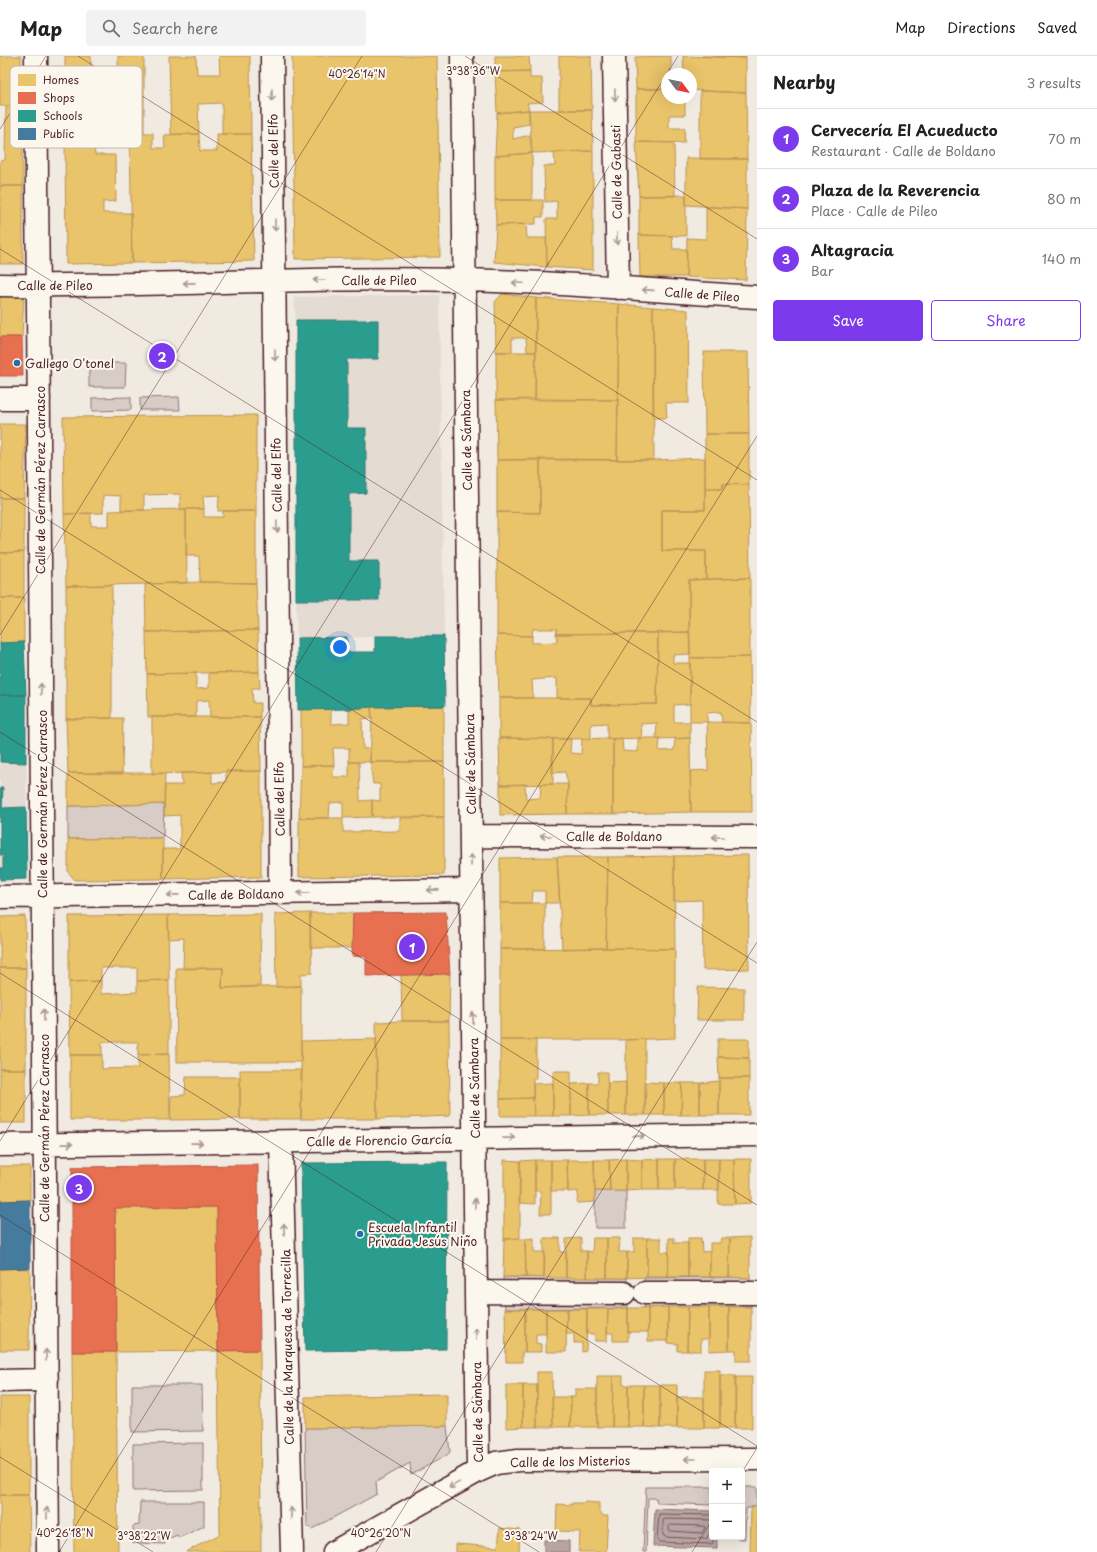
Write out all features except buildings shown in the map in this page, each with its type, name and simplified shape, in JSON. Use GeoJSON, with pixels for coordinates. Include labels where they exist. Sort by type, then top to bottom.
{"type":"FeatureCollection","features":[{"type":"Feature","properties":{"kind":"street","name":"Calle de Germán Pérez Carrasco"},"geometry":{"type":"LineString","coordinates":[[36,56],[36,66]]}},
{"type":"Feature","properties":{"kind":"street","name":"Calle del Elfo"},"geometry":{"type":"LineString","coordinates":[[272,56],[276,281],[275,409],[280,894]]}},
{"type":"Feature","properties":{"kind":"street","name":"Calle de Sámbara"},"geometry":{"type":"LineString","coordinates":[[462,56],[478,1471]]}},
{"type":"Feature","properties":{"kind":"street","name":"Calle de Gabasti"},"geometry":{"type":"LineString","coordinates":[[614,56],[618,288]]}},
{"type":"Feature","properties":{"kind":"street","name":"Calle de Germán Pérez Carrasco"},"geometry":{"type":"LineString","coordinates":[[37,148],[48,1552]]}},
{"type":"Feature","properties":{"kind":"street","name":"Calle de Pileo"},"geometry":{"type":"LineString","coordinates":[[0,285],[465,280],[757,297]]}},
{"type":"Feature","properties":{"kind":"street"},"geometry":{"type":"LineString","coordinates":[[0,399],[39,398]]}},
{"type":"Feature","properties":{"kind":"street","name":"Calle de Boldano"},"geometry":{"type":"LineString","coordinates":[[471,836],[757,837]]}},
{"type":"Feature","properties":{"kind":"street","name":"Calle de Boldano"},"geometry":{"type":"LineString","coordinates":[[0,898],[472,890]]}},
{"type":"Feature","properties":{"kind":"street","name":"Calle de Florencio García"},"geometry":{"type":"LineString","coordinates":[[0,1145],[757,1135]]}},
{"type":"Feature","properties":{"kind":"street","name":"Calle de la Marquesa de Torrecilla"},"geometry":{"type":"LineString","coordinates":[[282,1142],[292,1552]]}},
{"type":"Feature","properties":{"kind":"street"},"geometry":{"type":"LineString","coordinates":[[476,1292],[757,1293]]}},
{"type":"Feature","properties":{"kind":"street"},"geometry":{"type":"LineString","coordinates":[[0,1381],[47,1380]]}},
{"type":"Feature","properties":{"kind":"street","name":"Calle de los Misterios"},"geometry":{"type":"LineString","coordinates":[[334,1552],[478,1471],[496,1463],[518,1460],[757,1459]]}},
{"type":"Feature","properties":{"kind":"shaded area"},"geometry":{"type":"Polygon","coordinates":[[[439,295],[444,636],[297,638],[296,320],[294,297],[439,295]]]}},
{"type":"Feature","properties":{"kind":"shaded area"},"geometry":{"type":"Polygon","coordinates":[[[89,363],[126,363],[125,387],[89,387],[89,363]]]}},
{"type":"Feature","properties":{"kind":"shaded area"},"geometry":{"type":"Polygon","coordinates":[[[131,397],[131,410],[92,411],[92,398],[131,397]]]}},
{"type":"Feature","properties":{"kind":"shaded area"},"geometry":{"type":"Polygon","coordinates":[[[179,397],[180,410],[140,410],[140,398],[179,397]]]}},
{"type":"Feature","properties":{"kind":"shaded area"},"geometry":{"type":"Polygon","coordinates":[[[0,695],[26,695],[27,879],[0,880],[0,695]]]}},
{"type":"Feature","properties":{"kind":"shaded area"},"geometry":{"type":"Polygon","coordinates":[[[164,804],[163,838],[68,839],[68,806],[164,804]]]}},
{"type":"Feature","properties":{"kind":"shaded area"},"geometry":{"type":"Polygon","coordinates":[[[595,1191],[626,1191],[626,1228],[595,1228],[595,1191]]]}},
{"type":"Feature","properties":{"kind":"shaded area"},"geometry":{"type":"Polygon","coordinates":[[[503,1277],[627,1278],[628,1308],[505,1309],[503,1277]]]}},
{"type":"Feature","properties":{"kind":"shaded area"},"geometry":{"type":"Polygon","coordinates":[[[644,1278],[750,1278],[751,1307],[644,1308],[644,1278]]]}},
{"type":"Feature","properties":{"kind":"shaded area"},"geometry":{"type":"Polygon","coordinates":[[[132,1385],[202,1385],[203,1431],[132,1432],[132,1385]]]}},
{"type":"Feature","properties":{"kind":"shaded area"},"geometry":{"type":"Polygon","coordinates":[[[447,1426],[450,1452],[447,1455],[411,1475],[410,1463],[376,1482],[377,1494],[312,1529],[307,1526],[305,1428],[447,1426]]]}},
{"type":"Feature","properties":{"kind":"shaded area"},"geometry":{"type":"Polygon","coordinates":[[[203,1443],[203,1490],[133,1491],[133,1444],[203,1443]]]}},
{"type":"Feature","properties":{"kind":"shaded area"},"geometry":{"type":"Polygon","coordinates":[[[646,1487],[709,1487],[709,1505],[657,1503],[656,1498],[648,1498],[646,1552],[643,1552],[646,1487]]]}},
{"type":"Feature","properties":{"kind":"shaded area"},"geometry":{"type":"Polygon","coordinates":[[[745,1487],[757,1487],[757,1506],[746,1508],[745,1539],[745,1487]]]}},
{"type":"Feature","properties":{"kind":"shaded area"},"geometry":{"type":"Polygon","coordinates":[[[140,1502],[204,1502],[204,1526],[179,1538],[177,1535],[164,1541],[165,1544],[133,1543],[133,1526],[139,1525],[140,1502]]]}},
{"type":"Feature","properties":{"kind":"water"},"geometry":{"type":"Polygon","coordinates":[[[655,1509],[709,1511],[709,1540],[717,1540],[717,1548],[653,1546],[655,1509]]]}},
{"type":"Feature","properties":{"kind":"water"},"geometry":{"type":"Polygon","coordinates":[[[544,1540],[569,1541],[569,1552],[544,1552],[544,1540]]]}},
{"type":"Feature","properties":{"kind":"place","name":"Plaza de la Reverencia"},"geometry":{"type":"Point","coordinates":[162,356]}},
{"type":"Feature","properties":{"kind":"place","name":"Gallego O'tonel"},"geometry":{"type":"Point","coordinates":[17,363]}},
{"type":"Feature","properties":{"kind":"place","name":"Cervecería El Acueducto"},"geometry":{"type":"Point","coordinates":[412,947]}},
{"type":"Feature","properties":{"kind":"place","name":"Altagracia"},"geometry":{"type":"Point","coordinates":[79,1188]}},
{"type":"Feature","properties":{"kind":"place","name":"Escuela Infantil Privada Jesús Niño"},"geometry":{"type":"Point","coordinates":[360,1234]}}]}
